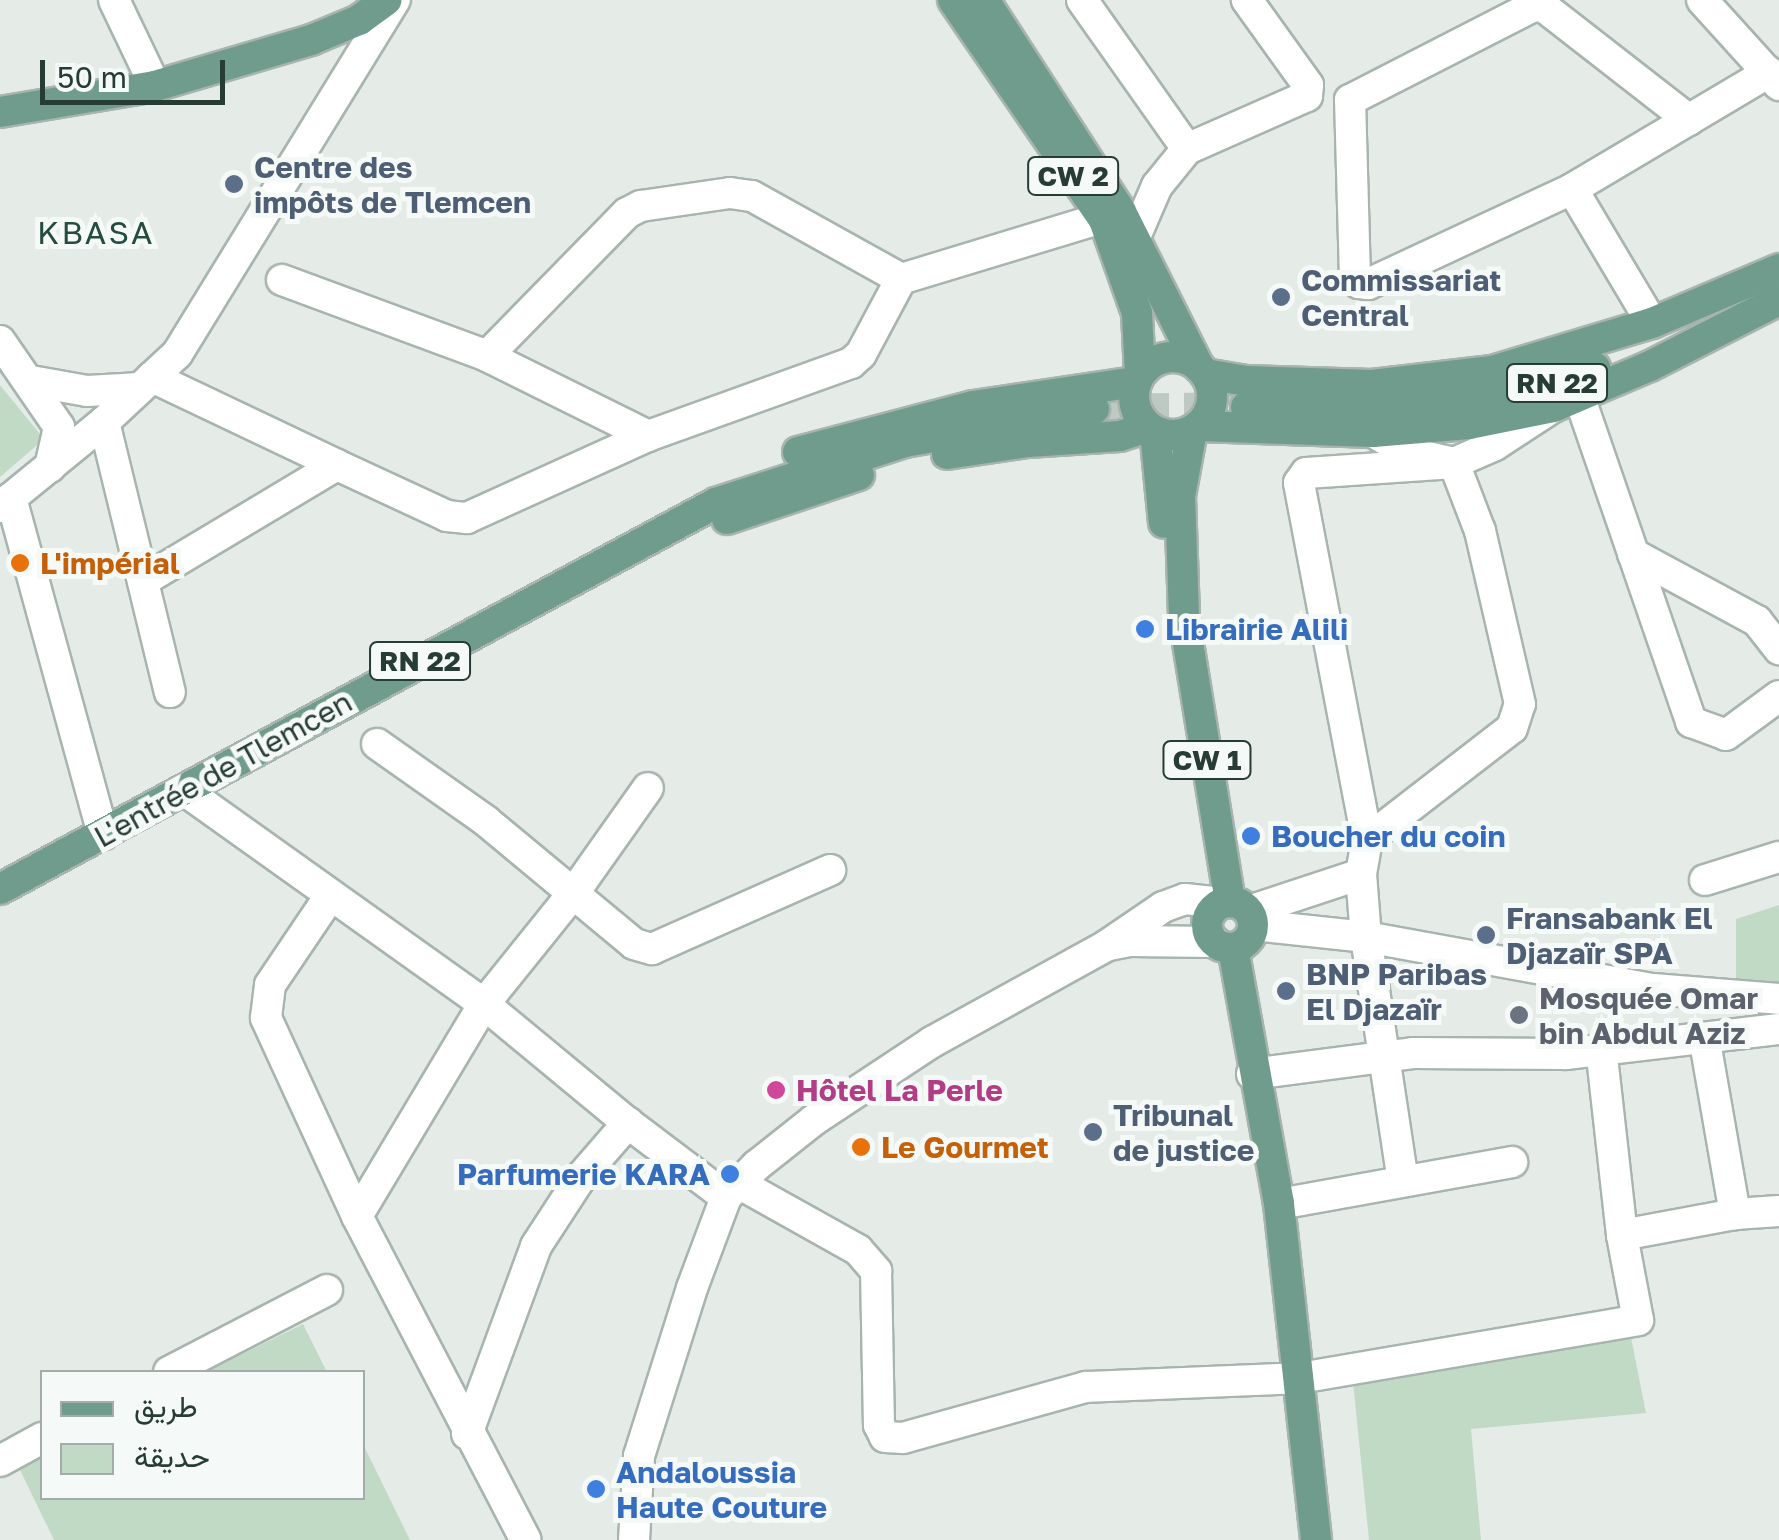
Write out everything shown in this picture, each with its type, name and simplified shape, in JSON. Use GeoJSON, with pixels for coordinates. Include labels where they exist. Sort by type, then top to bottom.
{"type":"FeatureCollection","features":[{"type":"Feature","properties":{"kind":"main road"},"geometry":{"type":"LineString","coordinates":[[312,40],[356,0]]}},
{"type":"Feature","properties":{"kind":"main road"},"geometry":{"type":"LineString","coordinates":[[0,112],[155,86],[312,40],[359,20],[387,0]]}},
{"type":"Feature","properties":{"kind":"main road","name":"CW 2"},"geometry":{"type":"LineString","coordinates":[[953,0],[1114,215],[1137,313],[1138,378]]}},
{"type":"Feature","properties":{"kind":"main road","name":"CW 2"},"geometry":{"type":"LineString","coordinates":[[984,0],[1202,370]]}},
{"type":"Feature","properties":{"kind":"main road"},"geometry":{"type":"LineString","coordinates":[[1184,618],[1167,545],[1151,429],[1134,402],[1138,378],[1162,358],[1188,360],[1202,370],[1311,385],[1434,380],[1492,371],[1652,323],[1779,269]]}},
{"type":"Feature","properties":{"kind":"main road","name":"RN 22"},"geometry":{"type":"LineString","coordinates":[[1246,408],[1412,408],[1531,390],[1668,338],[1779,283]]}},
{"type":"Feature","properties":{"kind":"main road"},"geometry":{"type":"LineString","coordinates":[[1151,429],[1180,435],[1195,428],[1373,432],[1469,424],[1566,402],[1650,366],[1779,300]]}},
{"type":"Feature","properties":{"kind":"main road"},"geometry":{"type":"LineString","coordinates":[[1195,428],[1210,408],[1202,370]]}},
{"type":"Feature","properties":{"kind":"main road","name":"L'entrée de Tlemcen"},"geometry":{"type":"LineString","coordinates":[[656,532],[686,498],[712,482],[840,439],[973,406],[1138,378]]}},
{"type":"Feature","properties":{"kind":"main road","name":"L'entrée de Tlemcen"},"geometry":{"type":"LineString","coordinates":[[0,889],[656,532],[748,490],[906,442],[1094,409]]}},
{"type":"Feature","properties":{"kind":"main road","name":"CW 1"},"geometry":{"type":"LineString","coordinates":[[1195,428],[1180,496],[1184,618],[1234,922],[1252,1074],[1279,1204],[1316,1540]]}},
{"type":"Feature","properties":{"kind":"main road","name":"L'entrée de Tlemcen"},"geometry":{"type":"LineString","coordinates":[[656,532],[693,530],[909,462],[1004,444],[1120,436],[1151,429]]}},
{"type":"Feature","properties":{"kind":"street"},"geometry":{"type":"LineString","coordinates":[[114,0],[155,86]]}},
{"type":"Feature","properties":{"kind":"street"},"geometry":{"type":"LineString","coordinates":[[102,835],[5,502],[104,422],[177,354],[266,216],[395,0]]}},
{"type":"Feature","properties":{"kind":"street"},"geometry":{"type":"LineString","coordinates":[[1082,0],[1188,150]]}},
{"type":"Feature","properties":{"kind":"street"},"geometry":{"type":"LineString","coordinates":[[31,380],[87,390],[146,383],[447,516],[467,518],[648,436],[851,363],[861,354],[900,280],[1114,215],[1156,186],[1188,150],[1307,96],[1308,85],[1247,0]]}},
{"type":"Feature","properties":{"kind":"street"},"geometry":{"type":"LineString","coordinates":[[1689,120],[1544,8],[1534,6],[1350,100],[1355,278],[1359,284],[1368,284],[1572,189],[1689,120],[1774,78],[1702,0]]}},
{"type":"Feature","properties":{"kind":"street"},"geometry":{"type":"LineString","coordinates":[[1572,189],[1652,323]]}},
{"type":"Feature","properties":{"kind":"street"},"geometry":{"type":"LineString","coordinates":[[487,356],[627,213],[641,206],[730,193],[752,196],[900,280]]}},
{"type":"Feature","properties":{"kind":"street"},"geometry":{"type":"LineString","coordinates":[[282,280],[487,356],[648,436]]}},
{"type":"Feature","properties":{"kind":"street"},"geometry":{"type":"LineString","coordinates":[[0,341],[31,380],[59,427],[50,467]]}},
{"type":"Feature","properties":{"kind":"street"},"geometry":{"type":"LineString","coordinates":[[1403,1181],[1366,937],[1362,874],[1366,840],[1298,482],[1306,472],[1454,463],[1566,402],[1633,554],[1691,722],[1726,735],[1779,696]]}},
{"type":"Feature","properties":{"kind":"street"},"geometry":{"type":"LineString","coordinates":[[104,422],[170,692]]}},
{"type":"Feature","properties":{"kind":"street"},"geometry":{"type":"LineString","coordinates":[[1373,432],[1409,453],[1454,463]]}},
{"type":"Feature","properties":{"kind":"street"},"geometry":{"type":"LineString","coordinates":[[1366,840],[1512,728],[1520,704],[1480,531],[1454,463]]}},
{"type":"Feature","properties":{"kind":"street"},"geometry":{"type":"LineString","coordinates":[[143,581],[337,465]]}},
{"type":"Feature","properties":{"kind":"street"},"geometry":{"type":"LineString","coordinates":[[1633,554],[1757,620],[1779,649]]}},
{"type":"Feature","properties":{"kind":"street"},"geometry":{"type":"LineString","coordinates":[[377,744],[575,891],[634,944],[652,949],[830,870]]}},
{"type":"Feature","properties":{"kind":"street"},"geometry":{"type":"LineString","coordinates":[[357,1216],[484,1004],[575,891],[648,788]]}},
{"type":"Feature","properties":{"kind":"street"},"geometry":{"type":"LineString","coordinates":[[184,790],[484,1004],[628,1123],[733,1191],[858,1250],[876,1271],[879,1425],[885,1437],[902,1438],[1086,1387],[1300,1378],[1638,1320],[1622,1236],[1601,1049]]}},
{"type":"Feature","properties":{"kind":"street"},"geometry":{"type":"LineString","coordinates":[[1705,880],[1779,857]]}},
{"type":"Feature","properties":{"kind":"street"},"geometry":{"type":"LineString","coordinates":[[1106,946],[1234,922],[1362,874]]}},
{"type":"Feature","properties":{"kind":"street"},"geometry":{"type":"LineString","coordinates":[[330,896],[270,985],[266,1018],[357,1216],[526,1540]]}},
{"type":"Feature","properties":{"kind":"street"},"geometry":{"type":"LineString","coordinates":[[634,1540],[639,1456],[692,1288],[733,1191],[756,1166],[814,1120],[932,1042],[1106,946],[1163,907],[1185,899],[1234,922],[1366,937],[1653,989],[1779,999]]}},
{"type":"Feature","properties":{"kind":"street"},"geometry":{"type":"LineString","coordinates":[[1252,1074],[1413,1053],[1566,1054],[1704,1042],[1779,1029]]}},
{"type":"Feature","properties":{"kind":"street"},"geometry":{"type":"LineString","coordinates":[[1704,1042],[1735,1214]]}},
{"type":"Feature","properties":{"kind":"street"},"geometry":{"type":"LineString","coordinates":[[468,1434],[536,1246],[581,1177],[628,1123]]}},
{"type":"Feature","properties":{"kind":"street"},"geometry":{"type":"LineString","coordinates":[[1279,1204],[1512,1162]]}},
{"type":"Feature","properties":{"kind":"street"},"geometry":{"type":"LineString","coordinates":[[1622,1236],[1735,1214],[1779,1211]]}},
{"type":"Feature","properties":{"kind":"street"},"geometry":{"type":"LineString","coordinates":[[173,1370],[327,1290]]}},
{"type":"Feature","properties":{"kind":"street"},"geometry":{"type":"LineString","coordinates":[[0,1460],[40,1439]]}},
{"type":"Feature","properties":{"kind":"green space"},"geometry":{"type":"Polygon","coordinates":[[[0,385],[44,439],[0,477],[0,385]]]}},
{"type":"Feature","properties":{"kind":"green space"},"geometry":{"type":"Polygon","coordinates":[[[1779,905],[1779,993],[1736,988],[1736,919],[1779,905]]]}},
{"type":"Feature","properties":{"kind":"green space"},"geometry":{"type":"Polygon","coordinates":[[[303,1324],[326,1370],[210,1370],[303,1324]]]}},
{"type":"Feature","properties":{"kind":"green space"},"geometry":{"type":"Polygon","coordinates":[[[1630,1332],[1646,1413],[1471,1429],[1481,1540],[1369,1540],[1353,1382],[1630,1332]]]}},
{"type":"Feature","properties":{"kind":"green space"},"geometry":{"type":"Polygon","coordinates":[[[365,1448],[410,1540],[54,1540],[18,1466],[40,1455],[40,1500],[365,1500],[365,1448]]]}},
{"type":"Feature","properties":{"kind":"tunnel"},"geometry":{"type":"LineString","coordinates":[[1094,409],[1246,407]]}},
{"type":"Feature","properties":{"kind":"place","name":"Centre des impôts de Tlemcen"},"geometry":{"type":"Point","coordinates":[234,184]}},
{"type":"Feature","properties":{"kind":"place","name":"Commissariat Central"},"geometry":{"type":"Point","coordinates":[1281,297]}},
{"type":"Feature","properties":{"kind":"place","name":"L'impérial"},"geometry":{"type":"Point","coordinates":[20,563]}},
{"type":"Feature","properties":{"kind":"place","name":"Librairie Alili"},"geometry":{"type":"Point","coordinates":[1145,629]}},
{"type":"Feature","properties":{"kind":"place","name":"Boucher du coin"},"geometry":{"type":"Point","coordinates":[1251,836]}},
{"type":"Feature","properties":{"kind":"place","name":"Fransabank El Djazaïr SPA"},"geometry":{"type":"Point","coordinates":[1486,935]}},
{"type":"Feature","properties":{"kind":"place","name":"BNP Paribas El Djazaïr"},"geometry":{"type":"Point","coordinates":[1286,991]}},
{"type":"Feature","properties":{"kind":"place","name":"Mosquée Omar bin Abdul Aziz"},"geometry":{"type":"Point","coordinates":[1519,1015]}},
{"type":"Feature","properties":{"kind":"place","name":"Hôtel La Perle"},"geometry":{"type":"Point","coordinates":[776,1090]}},
{"type":"Feature","properties":{"kind":"place","name":"Tribunal de justice"},"geometry":{"type":"Point","coordinates":[1093,1132]}},
{"type":"Feature","properties":{"kind":"place","name":"Le Gourmet"},"geometry":{"type":"Point","coordinates":[861,1147]}},
{"type":"Feature","properties":{"kind":"place","name":"Parfumerie KARA"},"geometry":{"type":"Point","coordinates":[730,1174]}},
{"type":"Feature","properties":{"kind":"place","name":"Andaloussia Haute Couture"},"geometry":{"type":"Point","coordinates":[596,1489]}},
{"type":"Feature","properties":{"kind":"district","name":"KBASA"},"geometry":{"type":"Point","coordinates":[96,232]}}]}
